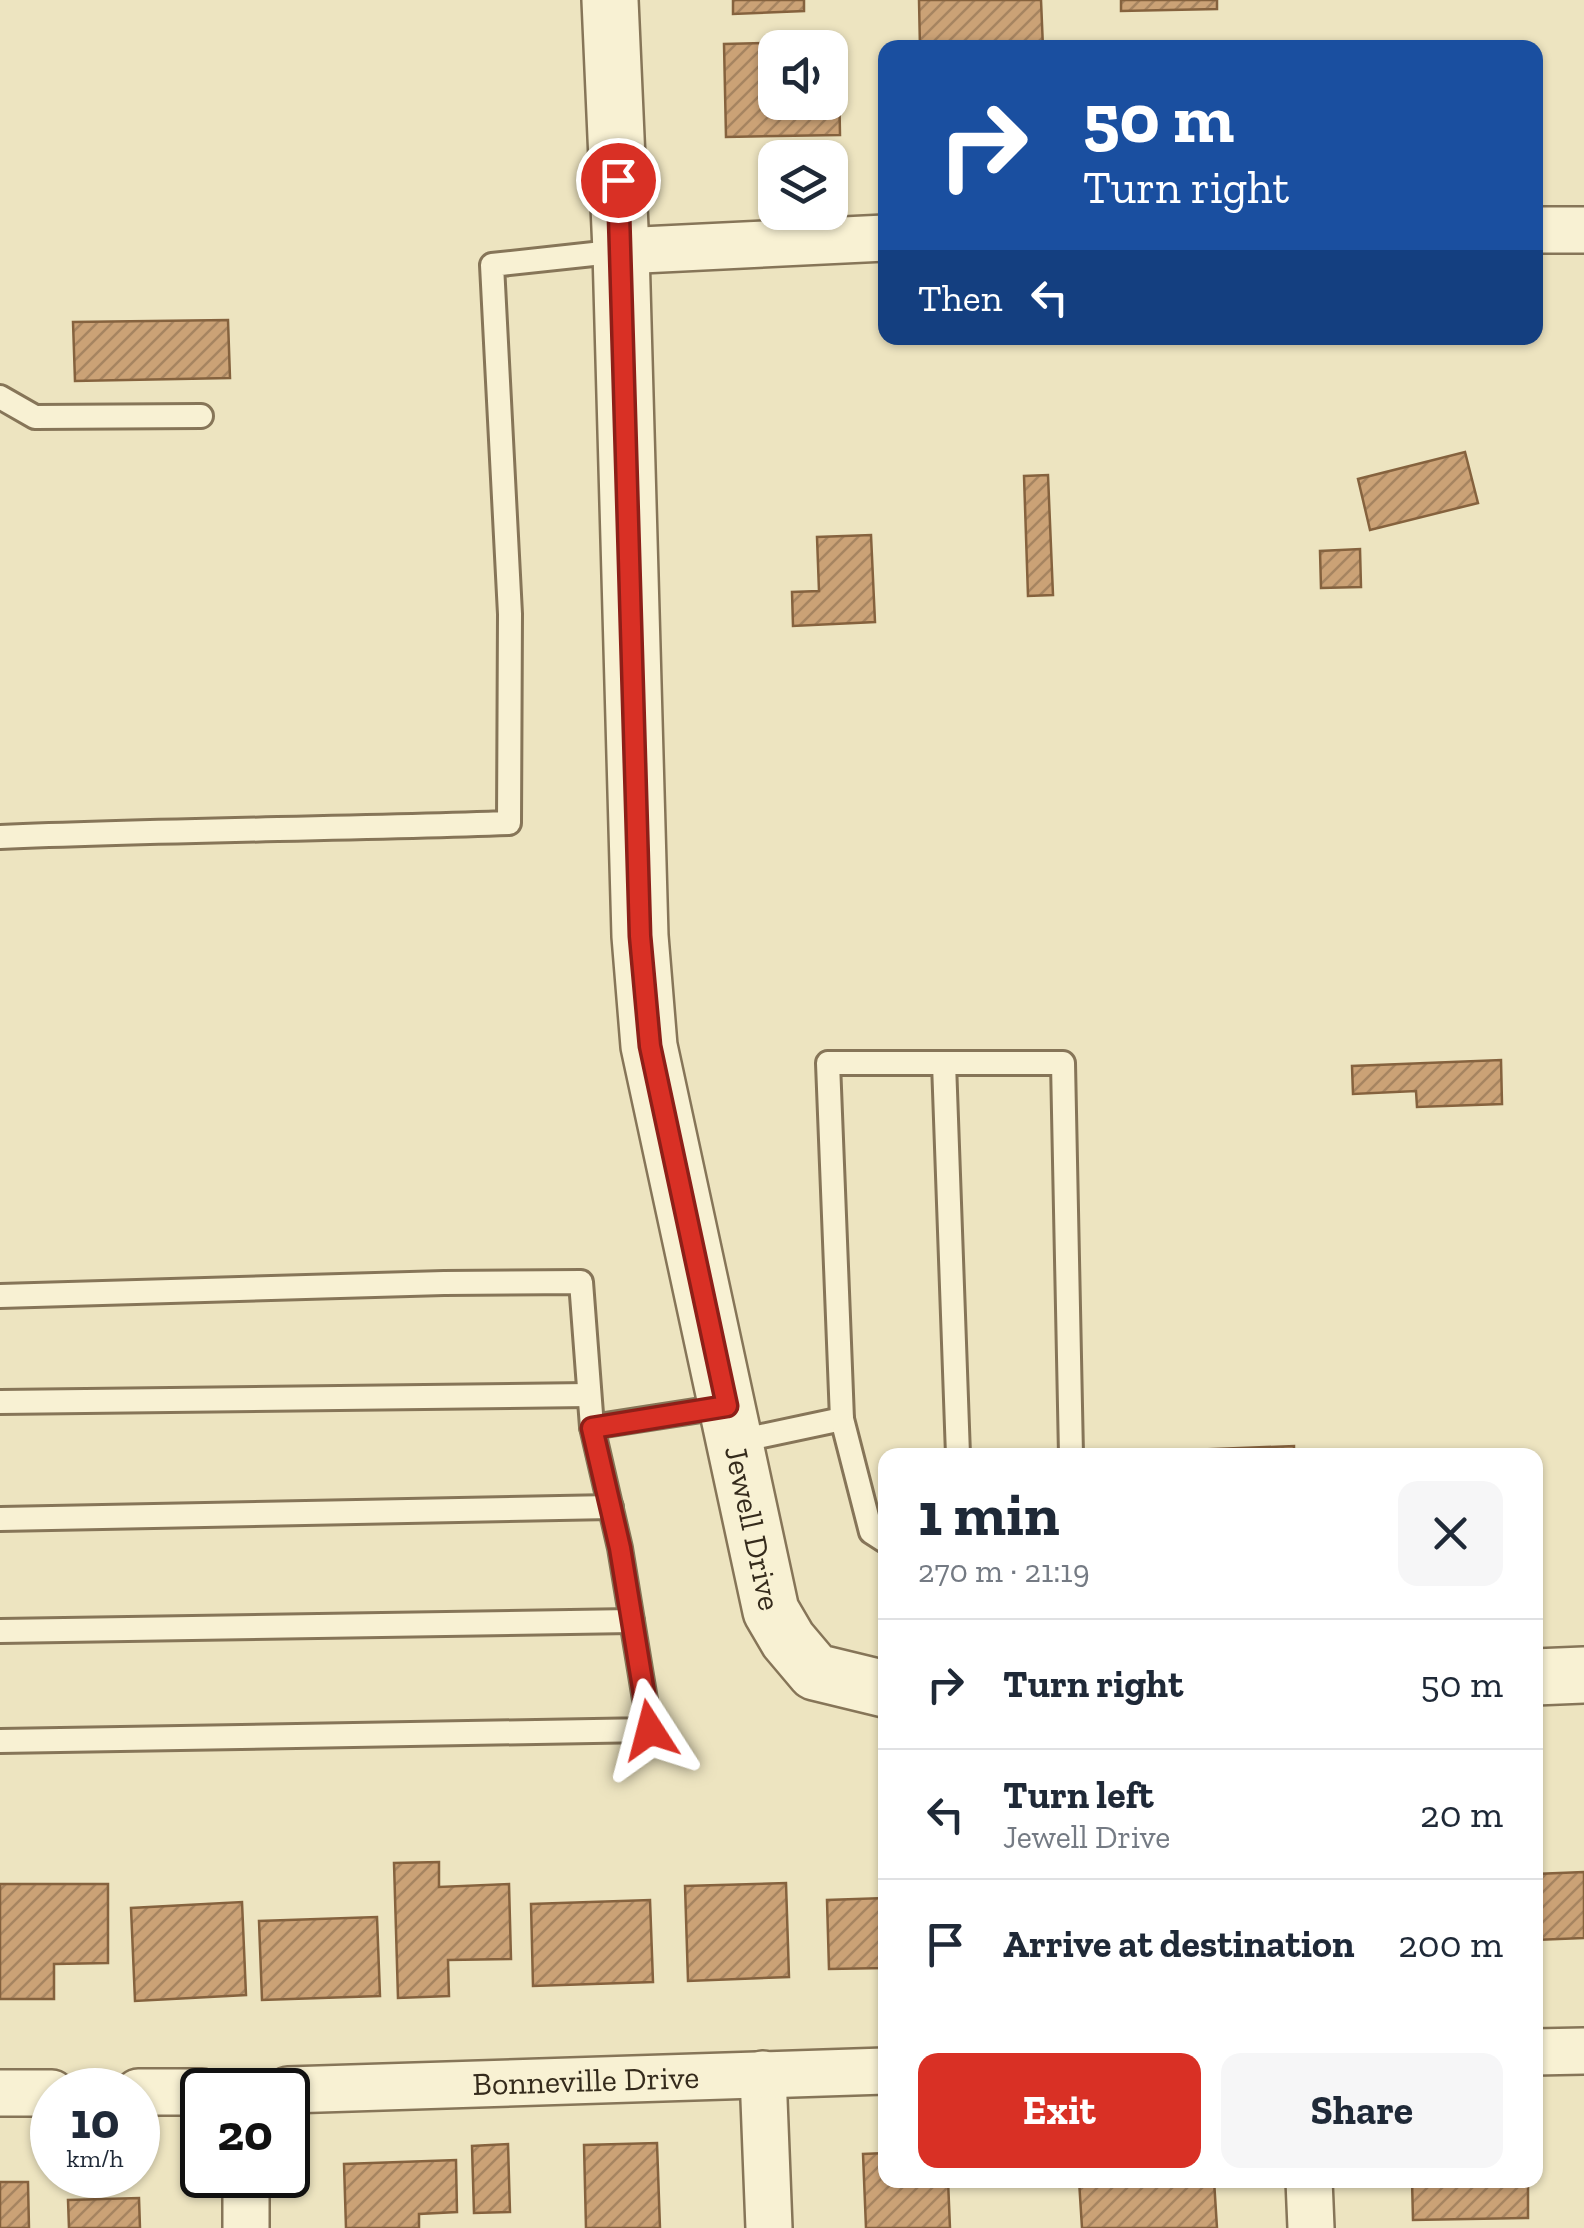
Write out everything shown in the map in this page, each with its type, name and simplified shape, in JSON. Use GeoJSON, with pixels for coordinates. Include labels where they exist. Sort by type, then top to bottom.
{"type":"FeatureCollection","features":[{"type":"Feature","properties":{"kind":"street","name":"Jewell Drive"},"geometry":{"type":"LineString","coordinates":[[610,0],[640,936],[648,1028],[771,1612],[815,1672],[878,1686]]}},
{"type":"Feature","properties":{"kind":"street"},"geometry":{"type":"LineString","coordinates":[[1543,230],[1584,230]]}},
{"type":"Feature","properties":{"kind":"street"},"geometry":{"type":"LineString","coordinates":[[621,251],[878,238]]}},
{"type":"Feature","properties":{"kind":"street"},"geometry":{"type":"LineString","coordinates":[[1543,1676],[1584,1675]]}},
{"type":"Feature","properties":{"kind":"street"},"geometry":{"type":"LineString","coordinates":[[1543,2052],[1584,2051]]}},
{"type":"Feature","properties":{"kind":"street","name":"Bonneville Drive"},"geometry":{"type":"LineString","coordinates":[[310,2089],[878,2071]]}},
{"type":"Feature","properties":{"kind":"street"},"geometry":{"type":"LineString","coordinates":[[764,2074],[769,2228]]}},
{"type":"Feature","properties":{"kind":"street"},"geometry":{"type":"LineString","coordinates":[[0,2094],[30,2093]]}},
{"type":"Feature","properties":{"kind":"street"},"geometry":{"type":"LineString","coordinates":[[1308,2188],[1311,2228]]}},
{"type":"Feature","properties":{"kind":"street"},"geometry":{"type":"LineString","coordinates":[[246,2198],[246,2228]]}},
{"type":"Feature","properties":{"kind":"lane"},"geometry":{"type":"LineString","coordinates":[[0,837],[509,823],[510,614],[492,265],[621,251]]}},
{"type":"Feature","properties":{"kind":"lane"},"geometry":{"type":"LineString","coordinates":[[0,397],[35,418],[201,416]]}},
{"type":"Feature","properties":{"kind":"lane"},"geometry":{"type":"LineString","coordinates":[[878,1536],[871,1532],[842,1419],[828,1063],[1063,1063],[1071,1448]]}},
{"type":"Feature","properties":{"kind":"lane"},"geometry":{"type":"LineString","coordinates":[[944,1063],[958,1448]]}},
{"type":"Feature","properties":{"kind":"lane"},"geometry":{"type":"LineString","coordinates":[[0,1296],[581,1282],[592,1428],[650,1730],[0,1741]]}},
{"type":"Feature","properties":{"kind":"lane"},"geometry":{"type":"LineString","coordinates":[[0,1402],[589,1395]]}},
{"type":"Feature","properties":{"kind":"lane"},"geometry":{"type":"LineString","coordinates":[[592,1428],[842,1419]]}},
{"type":"Feature","properties":{"kind":"lane"},"geometry":{"type":"LineString","coordinates":[[0,1520],[610,1507]]}},
{"type":"Feature","properties":{"kind":"lane"},"geometry":{"type":"LineString","coordinates":[[0,1631],[632,1621]]}},
{"type":"Feature","properties":{"kind":"building"},"geometry":{"type":"Polygon","coordinates":[[[733,0],[804,0],[804,11],[733,14],[733,0]]]}},
{"type":"Feature","properties":{"kind":"building"},"geometry":{"type":"Polygon","coordinates":[[[919,0],[1041,0],[1043,40],[920,40],[919,0]]]}},
{"type":"Feature","properties":{"kind":"building"},"geometry":{"type":"Polygon","coordinates":[[[1121,0],[1217,0],[1217,9],[1121,11],[1121,0]]]}},
{"type":"Feature","properties":{"kind":"building"},"geometry":{"type":"Polygon","coordinates":[[[758,43],[758,120],[840,120],[840,135],[726,137],[724,44],[758,43]]]}},
{"type":"Feature","properties":{"kind":"building"},"geometry":{"type":"Polygon","coordinates":[[[228,320],[230,378],[75,381],[73,322],[228,320]]]}},
{"type":"Feature","properties":{"kind":"building"},"geometry":{"type":"Polygon","coordinates":[[[1465,452],[1478,503],[1370,530],[1358,479],[1465,452]]]}},
{"type":"Feature","properties":{"kind":"building"},"geometry":{"type":"Polygon","coordinates":[[[1048,475],[1053,595],[1028,596],[1024,476],[1048,475]]]}},
{"type":"Feature","properties":{"kind":"building"},"geometry":{"type":"Polygon","coordinates":[[[871,535],[875,622],[793,626],[792,592],[819,591],[817,537],[871,535]]]}},
{"type":"Feature","properties":{"kind":"building"},"geometry":{"type":"Polygon","coordinates":[[[1360,549],[1361,587],[1321,588],[1320,551],[1360,549]]]}},
{"type":"Feature","properties":{"kind":"building"},"geometry":{"type":"Polygon","coordinates":[[[1501,1060],[1502,1104],[1417,1107],[1416,1091],[1353,1094],[1352,1066],[1501,1060]]]}},
{"type":"Feature","properties":{"kind":"building"},"geometry":{"type":"Polygon","coordinates":[[[439,1862],[439,1887],[509,1884],[511,1959],[448,1960],[449,1996],[398,1998],[394,1863],[439,1862]]]}},
{"type":"Feature","properties":{"kind":"building"},"geometry":{"type":"Polygon","coordinates":[[[1584,1872],[1584,1938],[1543,1940],[1543,1874],[1584,1872]]]}},
{"type":"Feature","properties":{"kind":"building"},"geometry":{"type":"Polygon","coordinates":[[[786,1883],[789,1977],[688,1981],[685,1886],[786,1883]]]}},
{"type":"Feature","properties":{"kind":"building"},"geometry":{"type":"Polygon","coordinates":[[[0,1884],[108,1884],[108,1963],[54,1964],[54,1999],[0,1999],[0,1884]]]}},
{"type":"Feature","properties":{"kind":"building"},"geometry":{"type":"Polygon","coordinates":[[[878,1898],[878,1968],[829,1969],[827,1900],[878,1898]]]}},
{"type":"Feature","properties":{"kind":"building"},"geometry":{"type":"Polygon","coordinates":[[[650,1900],[653,1982],[533,1986],[531,1904],[650,1900]]]}},
{"type":"Feature","properties":{"kind":"building"},"geometry":{"type":"Polygon","coordinates":[[[242,1902],[246,1995],[135,2001],[131,1908],[242,1902]]]}},
{"type":"Feature","properties":{"kind":"building"},"geometry":{"type":"Polygon","coordinates":[[[377,1917],[380,1996],[262,2000],[259,1921],[377,1917]]]}},
{"type":"Feature","properties":{"kind":"building"},"geometry":{"type":"Polygon","coordinates":[[[657,2143],[660,2228],[586,2228],[584,2145],[657,2143]]]}},
{"type":"Feature","properties":{"kind":"building"},"geometry":{"type":"Polygon","coordinates":[[[508,2144],[510,2212],[474,2213],[472,2146],[508,2144]]]}},
{"type":"Feature","properties":{"kind":"building"},"geometry":{"type":"Polygon","coordinates":[[[878,2153],[878,2188],[948,2188],[950,2228],[866,2228],[863,2154],[878,2153]]]}},
{"type":"Feature","properties":{"kind":"building"},"geometry":{"type":"Polygon","coordinates":[[[456,2160],[457,2212],[419,2214],[419,2228],[346,2228],[344,2164],[456,2160]]]}},
{"type":"Feature","properties":{"kind":"building"},"geometry":{"type":"Polygon","coordinates":[[[0,2182],[28,2182],[29,2228],[0,2228],[0,2182]]]}},
{"type":"Feature","properties":{"kind":"building"},"geometry":{"type":"Polygon","coordinates":[[[1080,2188],[1214,2188],[1217,2228],[1082,2228],[1080,2188]]]}},
{"type":"Feature","properties":{"kind":"building"},"geometry":{"type":"Polygon","coordinates":[[[1412,2188],[1528,2188],[1528,2218],[1413,2220],[1412,2188]]]}},
{"type":"Feature","properties":{"kind":"building"},"geometry":{"type":"Polygon","coordinates":[[[139,2198],[140,2228],[69,2228],[68,2200],[139,2198]]]}},
{"type":"Feature","properties":{"kind":"route"},"geometry":{"type":"LineString","coordinates":[[618,180],[640,936],[646,1010],[650,1046],[727,1406],[592,1428],[620,1548],[650,1730]]}}]}
